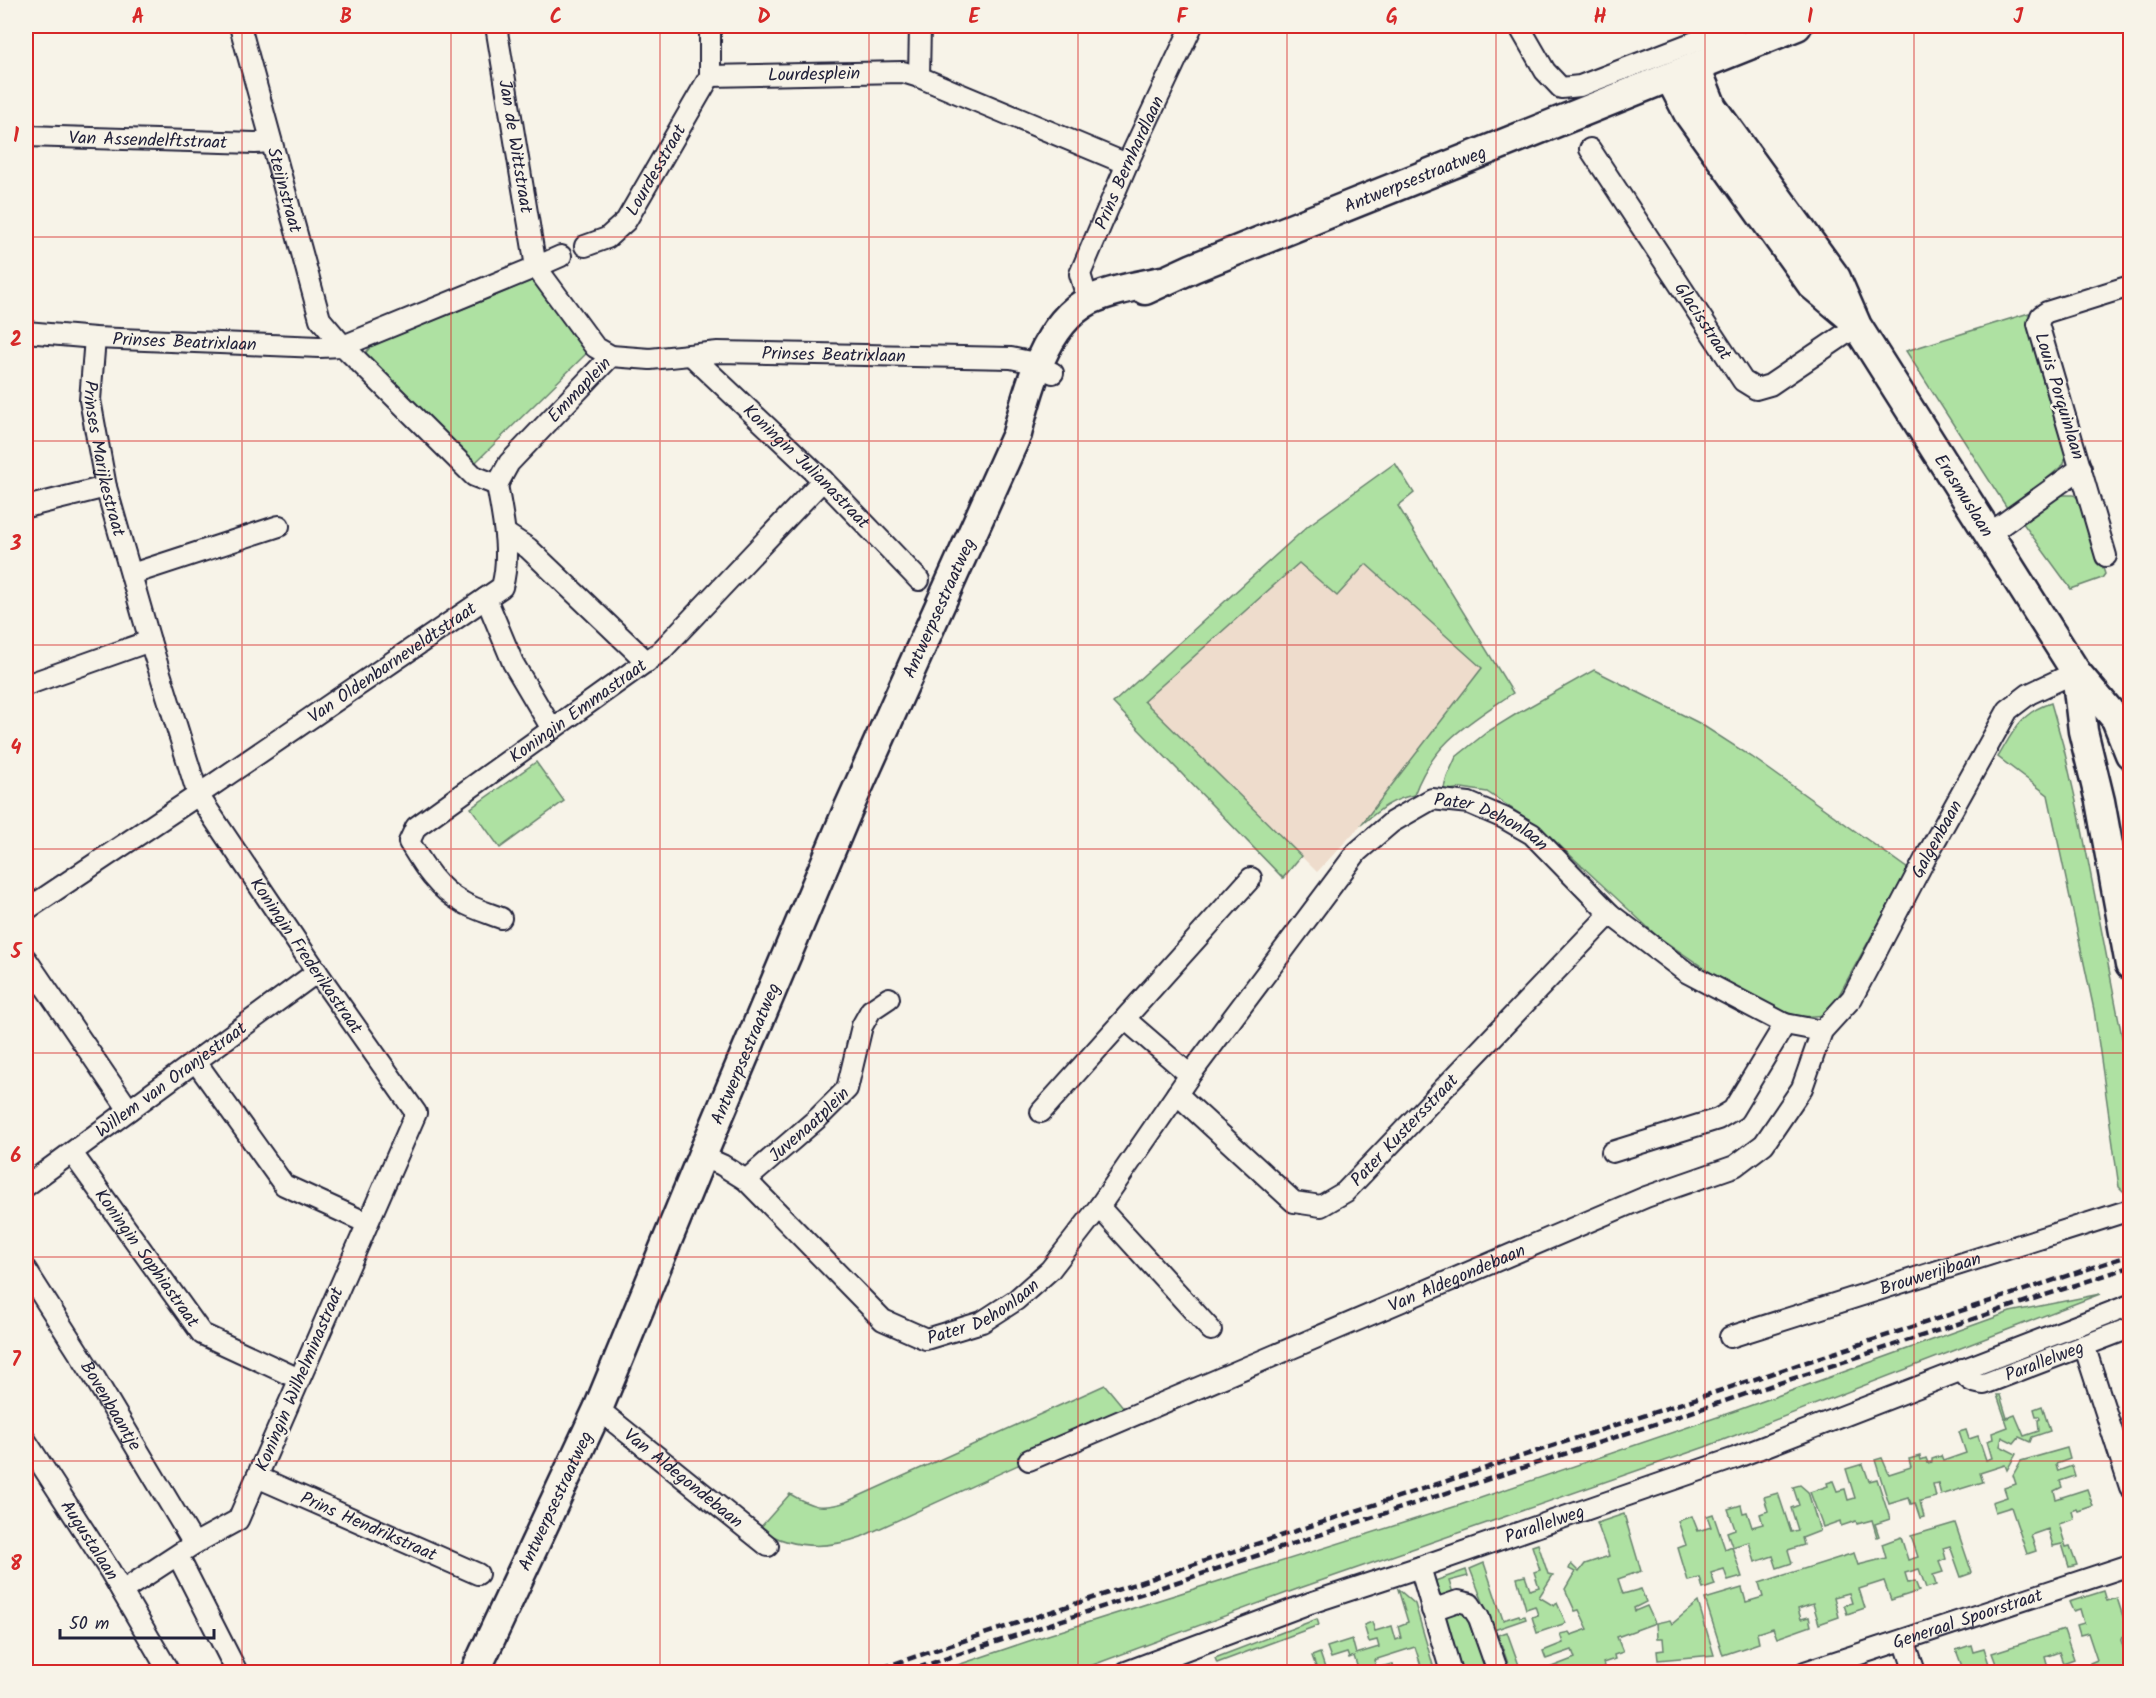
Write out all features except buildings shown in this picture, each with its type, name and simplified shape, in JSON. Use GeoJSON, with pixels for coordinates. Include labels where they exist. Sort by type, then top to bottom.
{"type":"FeatureCollection","features":[{"type":"Feature","properties":{"kind":"street","name":"Steijnstraat"},"geometry":{"type":"LineString","coordinates":[[240,26],[320,319],[343,346]]}},
{"type":"Feature","properties":{"kind":"street","name":"Jan de Wittstraat"},"geometry":{"type":"LineString","coordinates":[[496,26],[536,267]]}},
{"type":"Feature","properties":{"kind":"street"},"geometry":{"type":"LineString","coordinates":[[710,26],[710,76]]}},
{"type":"Feature","properties":{"kind":"street"},"geometry":{"type":"LineString","coordinates":[[919,77],[920,26]]}},
{"type":"Feature","properties":{"kind":"street","name":"Prins Bernhardlaan"},"geometry":{"type":"LineString","coordinates":[[1088,302],[1080,274],[1127,164],[1192,26]]}},
{"type":"Feature","properties":{"kind":"street"},"geometry":{"type":"LineString","coordinates":[[1519,26],[1545,71],[1561,88],[1580,86],[1736,26]]}},
{"type":"Feature","properties":{"kind":"street","name":"Antwerpsestraatweg"},"geometry":{"type":"LineString","coordinates":[[475,1672],[598,1409],[846,814],[1017,434],[1026,397],[1046,370],[1082,326],[1162,281],[1797,26]]}},
{"type":"Feature","properties":{"kind":"street","name":"Erasmuslaan"},"geometry":{"type":"LineString","coordinates":[[1696,67],[1712,107],[1836,278],[1855,323],[2076,672],[2116,720],[2130,754]]}},
{"type":"Feature","properties":{"kind":"street","name":"Lourdesplein"},"geometry":{"type":"LineString","coordinates":[[710,76],[903,72],[1127,164]]}},
{"type":"Feature","properties":{"kind":"street","name":"Lourdesstraat"},"geometry":{"type":"LineString","coordinates":[[585,246],[607,238],[626,221],[710,76]]}},
{"type":"Feature","properties":{"kind":"street","name":"Erasmuslaan"},"geometry":{"type":"LineString","coordinates":[[1670,78],[1688,113],[1812,285],[1855,323]]}},
{"type":"Feature","properties":{"kind":"street","name":"Van Assendelftstraat"},"geometry":{"type":"LineString","coordinates":[[26,136],[271,142]]}},
{"type":"Feature","properties":{"kind":"street","name":"Glacisstraat"},"geometry":{"type":"LineString","coordinates":[[1590,149],[1743,381],[1756,389],[1770,385],[1855,323]]}},
{"type":"Feature","properties":{"kind":"street"},"geometry":{"type":"LineString","coordinates":[[497,485],[474,476],[343,346],[561,256]]}},
{"type":"Feature","properties":{"kind":"street","name":"Emmaplein"},"geometry":{"type":"LineString","coordinates":[[497,485],[509,463],[611,356],[595,347],[536,267]]}},
{"type":"Feature","properties":{"kind":"street","name":"Antwerpsestraatweg"},"geometry":{"type":"LineString","coordinates":[[1046,370],[1058,328],[1070,314],[1106,293],[1162,281]]}},
{"type":"Feature","properties":{"kind":"street","name":"Louis Porquinlaan"},"geometry":{"type":"LineString","coordinates":[[2106,556],[2038,324],[2041,316],[2047,312],[2130,286]]}},
{"type":"Feature","properties":{"kind":"street","name":"Prinses Beatrixlaan"},"geometry":{"type":"LineString","coordinates":[[26,333],[95,338],[343,346]]}},
{"type":"Feature","properties":{"kind":"street","name":"Prinses Marijkestraat"},"geometry":{"type":"LineString","coordinates":[[95,338],[90,400],[106,487],[150,641],[198,795]]}},
{"type":"Feature","properties":{"kind":"street","name":"Prinses Beatrixlaan"},"geometry":{"type":"LineString","coordinates":[[611,356],[650,359],[718,352],[1011,358],[1046,370]]}},
{"type":"Feature","properties":{"kind":"street","name":"Koningin Julianastraat"},"geometry":{"type":"LineString","coordinates":[[692,356],[823,480],[919,580]]}},
{"type":"Feature","properties":{"kind":"street","name":"Louis Porquinlaan"},"geometry":{"type":"LineString","coordinates":[[1989,534],[2081,468]]}},
{"type":"Feature","properties":{"kind":"street","name":"Koningin Emmastraat"},"geometry":{"type":"LineString","coordinates":[[501,918],[462,903],[443,890],[423,866],[409,842],[416,827],[661,651],[823,480]]}},
{"type":"Feature","properties":{"kind":"street","name":"Van Oldenbarneveldtstraat"},"geometry":{"type":"LineString","coordinates":[[26,910],[502,587],[506,570],[505,532],[497,485]]}},
{"type":"Feature","properties":{"kind":"street"},"geometry":{"type":"LineString","coordinates":[[26,507],[106,487]]}},
{"type":"Feature","properties":{"kind":"street"},"geometry":{"type":"LineString","coordinates":[[132,574],[279,526]]}},
{"type":"Feature","properties":{"kind":"street"},"geometry":{"type":"LineString","coordinates":[[505,532],[528,548],[647,662]]}},
{"type":"Feature","properties":{"kind":"street"},"geometry":{"type":"LineString","coordinates":[[486,598],[513,663],[552,729]]}},
{"type":"Feature","properties":{"kind":"street"},"geometry":{"type":"LineString","coordinates":[[26,685],[150,641]]}},
{"type":"Feature","properties":{"kind":"street","name":"Erasmuslaan"},"geometry":{"type":"LineString","coordinates":[[2076,672],[2083,731],[2126,896],[2130,965]]}},
{"type":"Feature","properties":{"kind":"street","name":"Galgenbaan"},"geometry":{"type":"LineString","coordinates":[[1822,1031],[1852,998],[1925,859],[2008,710],[2029,694],[2076,672]]}},
{"type":"Feature","properties":{"kind":"street","name":"Koningin Frederikastraat"},"geometry":{"type":"LineString","coordinates":[[198,795],[317,972],[416,1113]]}},
{"type":"Feature","properties":{"kind":"street","name":"Pater Dehonlaan"},"geometry":{"type":"LineString","coordinates":[[702,1156],[746,1180],[883,1320],[926,1339],[982,1322],[1016,1300],[1050,1270],[1099,1207],[1190,1075],[1357,852],[1392,822],[1432,799],[1469,803],[1504,818],[1532,834],[1610,914],[1686,972],[1785,1024],[1822,1031]]}},
{"type":"Feature","properties":{"kind":"street"},"geometry":{"type":"LineString","coordinates":[[1041,1112],[1251,878]]}},
{"type":"Feature","properties":{"kind":"street","name":"Pater Kustersstraat"},"geometry":{"type":"LineString","coordinates":[[1177,1094],[1294,1202],[1321,1206],[1345,1192],[1610,914]]}},
{"type":"Feature","properties":{"kind":"street"},"geometry":{"type":"LineString","coordinates":[[26,959],[129,1110]]}},
{"type":"Feature","properties":{"kind":"street","name":"Willem van Oranjestraat"},"geometry":{"type":"LineString","coordinates":[[26,1186],[317,972]]}},
{"type":"Feature","properties":{"kind":"street","name":"Juvenaatplein"},"geometry":{"type":"LineString","coordinates":[[746,1180],[819,1117],[847,1089],[862,1026],[871,1010],[890,998]]}},
{"type":"Feature","properties":{"kind":"street"},"geometry":{"type":"LineString","coordinates":[[1125,1019],[1190,1075]]}},
{"type":"Feature","properties":{"kind":"street"},"geometry":{"type":"LineString","coordinates":[[1612,1152],[1718,1119],[1733,1110],[1785,1024]]}},
{"type":"Feature","properties":{"kind":"street","name":"Van Aldegondebaan"},"geometry":{"type":"LineString","coordinates":[[1029,1460],[1646,1197],[1735,1166],[1764,1144],[1802,1088],[1822,1031]]}},
{"type":"Feature","properties":{"kind":"street"},"geometry":{"type":"LineString","coordinates":[[196,1062],[284,1185],[367,1223]]}},
{"type":"Feature","properties":{"kind":"street","name":"Koningin Wilhelminastraat"},"geometry":{"type":"LineString","coordinates":[[122,1591],[194,1544],[238,1520],[416,1113]]}},
{"type":"Feature","properties":{"kind":"street","name":"Koningin Sophiastraat"},"geometry":{"type":"LineString","coordinates":[[72,1153],[202,1334],[299,1379]]}},
{"type":"Feature","properties":{"kind":"street"},"geometry":{"type":"LineString","coordinates":[[1099,1207],[1211,1330]]}},
{"type":"Feature","properties":{"kind":"street","name":"Brouwerijbaan"},"geometry":{"type":"LineString","coordinates":[[1730,1337],[2130,1210]]}},
{"type":"Feature","properties":{"kind":"street","name":"Bovenbaantje"},"geometry":{"type":"LineString","coordinates":[[26,1270],[90,1370],[194,1544]]}},
{"type":"Feature","properties":{"kind":"street","name":"Parallelweg"},"geometry":{"type":"LineString","coordinates":[[1126,1672],[1310,1603],[1735,1458],[2130,1305]]}},
{"type":"Feature","properties":{"kind":"street","name":"Parallelweg"},"geometry":{"type":"LineString","coordinates":[[1962,1369],[1969,1380],[1984,1384],[2130,1328]]}},
{"type":"Feature","properties":{"kind":"street"},"geometry":{"type":"LineString","coordinates":[[2084,1345],[2130,1487]]}},
{"type":"Feature","properties":{"kind":"street","name":"Van Aldegondebaan"},"geometry":{"type":"LineString","coordinates":[[598,1409],[768,1546]]}},
{"type":"Feature","properties":{"kind":"street","name":"Augustalaan"},"geometry":{"type":"LineString","coordinates":[[26,1442],[122,1591],[169,1672]]}},
{"type":"Feature","properties":{"kind":"street","name":"Prins Hendrikstraat"},"geometry":{"type":"LineString","coordinates":[[257,1476],[478,1574]]}},
{"type":"Feature","properties":{"kind":"street"},"geometry":{"type":"LineString","coordinates":[[178,1556],[237,1672]]}},
{"type":"Feature","properties":{"kind":"street","name":"Generaal Spoorstraat"},"geometry":{"type":"LineString","coordinates":[[1805,1672],[2130,1565]]}},
{"type":"Feature","properties":{"kind":"street"},"geometry":{"type":"LineString","coordinates":[[1420,1567],[1451,1672]]}},
{"type":"Feature","properties":{"kind":"street"},"geometry":{"type":"LineString","coordinates":[[1432,1610],[1458,1601],[1470,1604],[1479,1618],[1498,1672]]}},
{"type":"Feature","properties":{"kind":"street"},"geometry":{"type":"LineString","coordinates":[[1904,1640],[1915,1672]]}},
{"type":"Feature","properties":{"kind":"shaded area"},"geometry":{"type":"Polygon","coordinates":[[[1299,563],[1366,564],[1482,668],[1361,825],[1317,872],[1144,701],[1299,563]]]}},
{"type":"Feature","properties":{"kind":"green space"},"geometry":{"type":"Polygon","coordinates":[[[536,279],[589,351],[476,462],[467,459],[364,355],[371,346],[536,279]]]}},
{"type":"Feature","properties":{"kind":"green space"},"geometry":{"type":"Polygon","coordinates":[[[2029,313],[2068,445],[2064,464],[2022,500],[2007,508],[1906,351],[2029,313]]]}},
{"type":"Feature","properties":{"kind":"green space"},"geometry":{"type":"Polygon","coordinates":[[[1395,463],[1414,493],[1398,506],[1513,693],[1467,724],[1442,747],[1431,761],[1414,795],[1392,802],[1361,825],[1482,668],[1366,564],[1337,596],[1299,563],[1144,701],[1301,856],[1283,878],[1113,703],[1309,525],[1395,463]]]}},
{"type":"Feature","properties":{"kind":"green space"},"geometry":{"type":"Polygon","coordinates":[[[2057,495],[2074,495],[2083,503],[2105,574],[2102,578],[2071,589],[2022,522],[2057,495]]]}},
{"type":"Feature","properties":{"kind":"green space"},"geometry":{"type":"Polygon","coordinates":[[[1594,670],[1699,723],[1752,757],[1908,869],[1828,1015],[1800,1017],[1772,1007],[1729,985],[1657,936],[1541,828],[1487,792],[1462,788],[1443,791],[1456,757],[1487,732],[1594,670]]]}},
{"type":"Feature","properties":{"kind":"green space"},"geometry":{"type":"Polygon","coordinates":[[[2051,703],[2080,819],[2130,1078],[2130,1198],[2119,1187],[2094,1010],[2048,795],[1998,757],[2013,731],[2025,717],[2051,703]]]}},
{"type":"Feature","properties":{"kind":"green space"},"geometry":{"type":"Polygon","coordinates":[[[536,762],[564,801],[500,848],[471,808],[536,762]]]}},
{"type":"Feature","properties":{"kind":"green space"},"geometry":{"type":"Polygon","coordinates":[[[2100,1294],[1705,1447],[1300,1588],[1074,1672],[937,1672],[1460,1505],[1738,1410],[2010,1312],[2100,1294]]]}},
{"type":"Feature","properties":{"kind":"green space"},"geometry":{"type":"Polygon","coordinates":[[[1105,1385],[1129,1414],[861,1537],[835,1544],[796,1544],[771,1536],[759,1529],[790,1494],[817,1506],[846,1502],[1105,1385]]]}},
{"type":"Feature","properties":{"kind":"green space"},"geometry":{"type":"Polygon","coordinates":[[[1997,1395],[2000,1395],[2007,1418],[2015,1415],[2024,1436],[2039,1431],[2038,1420],[2040,1419],[2036,1416],[2034,1409],[2042,1406],[2050,1431],[2032,1437],[2030,1442],[2019,1437],[2014,1443],[2002,1437],[2000,1446],[2016,1454],[2007,1470],[2005,1465],[1980,1473],[1983,1482],[1941,1495],[1938,1483],[1933,1484],[1936,1497],[1920,1501],[1924,1517],[1920,1518],[1915,1503],[1911,1504],[1909,1498],[1889,1504],[1875,1460],[1882,1458],[1889,1474],[1911,1467],[1909,1459],[1920,1456],[1921,1460],[1926,1458],[1928,1463],[1941,1456],[1943,1461],[1966,1453],[1959,1432],[1966,1430],[1969,1439],[1978,1436],[1986,1460],[1992,1458],[1987,1441],[1993,1439],[1992,1433],[2008,1427],[1997,1395]]]}},
{"type":"Feature","properties":{"kind":"green space"},"geometry":{"type":"Polygon","coordinates":[[[2067,1448],[2070,1459],[2056,1464],[2058,1471],[2072,1466],[2075,1476],[2060,1481],[2062,1487],[2054,1491],[2056,1499],[2087,1489],[2093,1506],[2072,1511],[2074,1519],[2059,1524],[2066,1547],[2070,1546],[2077,1565],[2069,1567],[2062,1544],[2053,1546],[2048,1529],[2031,1535],[2036,1551],[2027,1554],[2011,1507],[1995,1512],[1992,1502],[2007,1497],[2004,1488],[2016,1484],[2013,1475],[2021,1461],[2067,1448]]]}},
{"type":"Feature","properties":{"kind":"green space"},"geometry":{"type":"Polygon","coordinates":[[[1863,1464],[1869,1481],[1877,1479],[1890,1519],[1875,1524],[1879,1536],[1877,1537],[1872,1520],[1857,1524],[1856,1521],[1841,1526],[1840,1521],[1823,1527],[1810,1492],[1828,1486],[1827,1483],[1833,1481],[1837,1491],[1845,1489],[1848,1500],[1855,1498],[1846,1469],[1863,1464]]]}},
{"type":"Feature","properties":{"kind":"green space"},"geometry":{"type":"Polygon","coordinates":[[[1800,1485],[1808,1492],[1820,1531],[1802,1538],[1804,1545],[1788,1550],[1792,1563],[1777,1568],[1773,1556],[1755,1562],[1749,1542],[1732,1547],[1742,1577],[1728,1581],[1724,1569],[1711,1573],[1715,1585],[1703,1589],[1700,1578],[1688,1581],[1678,1548],[1686,1545],[1678,1521],[1692,1516],[1698,1531],[1711,1527],[1707,1516],[1713,1514],[1725,1549],[1732,1546],[1727,1532],[1735,1529],[1728,1509],[1741,1505],[1743,1513],[1747,1512],[1752,1527],[1763,1524],[1760,1514],[1768,1511],[1764,1497],[1778,1493],[1791,1532],[1798,1530],[1791,1508],[1799,1505],[1793,1487],[1800,1485]]]}},
{"type":"Feature","properties":{"kind":"green space"},"geometry":{"type":"Polygon","coordinates":[[[1624,1514],[1641,1571],[1618,1579],[1623,1594],[1641,1589],[1646,1602],[1634,1608],[1635,1611],[1647,1606],[1655,1623],[1617,1637],[1623,1652],[1614,1655],[1615,1659],[1603,1663],[1605,1669],[1601,1672],[1594,1670],[1550,1672],[1549,1668],[1575,1658],[1572,1650],[1546,1659],[1543,1651],[1563,1643],[1560,1634],[1569,1632],[1571,1635],[1588,1629],[1579,1610],[1575,1611],[1565,1589],[1575,1572],[1569,1569],[1571,1564],[1579,1572],[1585,1564],[1609,1556],[1597,1523],[1624,1514]]]}},
{"type":"Feature","properties":{"kind":"green space"},"geometry":{"type":"Polygon","coordinates":[[[1955,1523],[1972,1573],[1961,1577],[1950,1546],[1943,1548],[1946,1559],[1939,1562],[1943,1572],[1933,1575],[1936,1585],[1926,1588],[1919,1569],[1905,1573],[1908,1583],[1915,1581],[1919,1591],[1891,1600],[1884,1581],[1859,1589],[1865,1608],[1847,1614],[1844,1605],[1852,1603],[1849,1593],[1834,1597],[1839,1617],[1819,1624],[1813,1604],[1798,1609],[1801,1619],[1809,1617],[1811,1626],[1777,1638],[1773,1628],[1757,1633],[1759,1643],[1723,1655],[1705,1599],[1742,1588],[1746,1602],[1763,1597],[1759,1583],[1854,1553],[1858,1565],[1886,1558],[1882,1544],[1901,1537],[1908,1560],[1918,1557],[1911,1536],[1955,1523]]]}},
{"type":"Feature","properties":{"kind":"green space"},"geometry":{"type":"Polygon","coordinates":[[[1538,1544],[1548,1574],[1553,1575],[1539,1597],[1554,1606],[1557,1603],[1566,1623],[1537,1633],[1532,1617],[1538,1615],[1535,1606],[1526,1609],[1517,1578],[1525,1576],[1530,1590],[1539,1587],[1534,1572],[1540,1570],[1532,1546],[1538,1544]]]}},
{"type":"Feature","properties":{"kind":"green space"},"geometry":{"type":"Polygon","coordinates":[[[1484,1563],[1503,1620],[1519,1615],[1520,1617],[1525,1616],[1526,1619],[1494,1630],[1470,1569],[1484,1563]]]}},
{"type":"Feature","properties":{"kind":"green space"},"geometry":{"type":"Polygon","coordinates":[[[1466,1570],[1468,1576],[1449,1581],[1454,1596],[1439,1601],[1435,1581],[1466,1570]]]}},
{"type":"Feature","properties":{"kind":"green space"},"geometry":{"type":"Polygon","coordinates":[[[1398,1589],[1415,1604],[1435,1672],[1423,1672],[1415,1647],[1374,1660],[1376,1668],[1393,1664],[1395,1672],[1359,1672],[1354,1656],[1349,1658],[1347,1653],[1331,1658],[1327,1647],[1352,1639],[1356,1654],[1379,1647],[1377,1640],[1369,1642],[1364,1625],[1372,1622],[1375,1631],[1392,1626],[1396,1640],[1401,1638],[1398,1626],[1408,1622],[1398,1589]]]}},
{"type":"Feature","properties":{"kind":"green space"},"geometry":{"type":"Polygon","coordinates":[[[2104,1591],[2107,1601],[2117,1598],[2129,1635],[2122,1637],[2121,1640],[2125,1654],[2129,1656],[2126,1658],[2130,1672],[2100,1672],[2099,1670],[2093,1672],[2090,1663],[2097,1660],[2088,1633],[2080,1635],[2077,1625],[2084,1623],[2080,1609],[2073,1611],[2069,1602],[2104,1591]]]}},
{"type":"Feature","properties":{"kind":"green space"},"geometry":{"type":"Polygon","coordinates":[[[1698,1602],[1714,1655],[1658,1660],[1657,1651],[1664,1650],[1663,1638],[1657,1638],[1656,1623],[1670,1620],[1672,1624],[1698,1602]]]}},
{"type":"Feature","properties":{"kind":"green space"},"geometry":{"type":"Polygon","coordinates":[[[1463,1610],[1474,1620],[1469,1623],[1487,1672],[1460,1672],[1443,1617],[1448,1612],[1463,1610]]]}},
{"type":"Feature","properties":{"kind":"green space"},"geometry":{"type":"Polygon","coordinates":[[[1317,1619],[1319,1625],[1217,1663],[1215,1658],[1317,1619]]]}},
{"type":"Feature","properties":{"kind":"green space"},"geometry":{"type":"Polygon","coordinates":[[[2064,1630],[2074,1659],[2063,1663],[2059,1652],[2045,1657],[2048,1668],[2027,1672],[2024,1664],[2010,1668],[2011,1672],[1999,1672],[1992,1653],[2064,1630]]]}},
{"type":"Feature","properties":{"kind":"green space"},"geometry":{"type":"Polygon","coordinates":[[[1507,1632],[1521,1672],[1511,1672],[1498,1635],[1507,1632]]]}},
{"type":"Feature","properties":{"kind":"green space"},"geometry":{"type":"Polygon","coordinates":[[[1971,1645],[1973,1652],[1984,1649],[1991,1670],[1964,1672],[1956,1650],[1971,1645]]]}},
{"type":"Feature","properties":{"kind":"green space"},"geometry":{"type":"Polygon","coordinates":[[[1320,1653],[1326,1671],[1330,1669],[1332,1672],[1318,1672],[1312,1656],[1320,1653]]]}},
{"type":"Feature","properties":{"kind":"railway"},"geometry":{"type":"LineString","coordinates":[[869,1672],[2130,1255]]}},
{"type":"Feature","properties":{"kind":"railway"},"geometry":{"type":"LineString","coordinates":[[905,1672],[2130,1267]]}}]}
